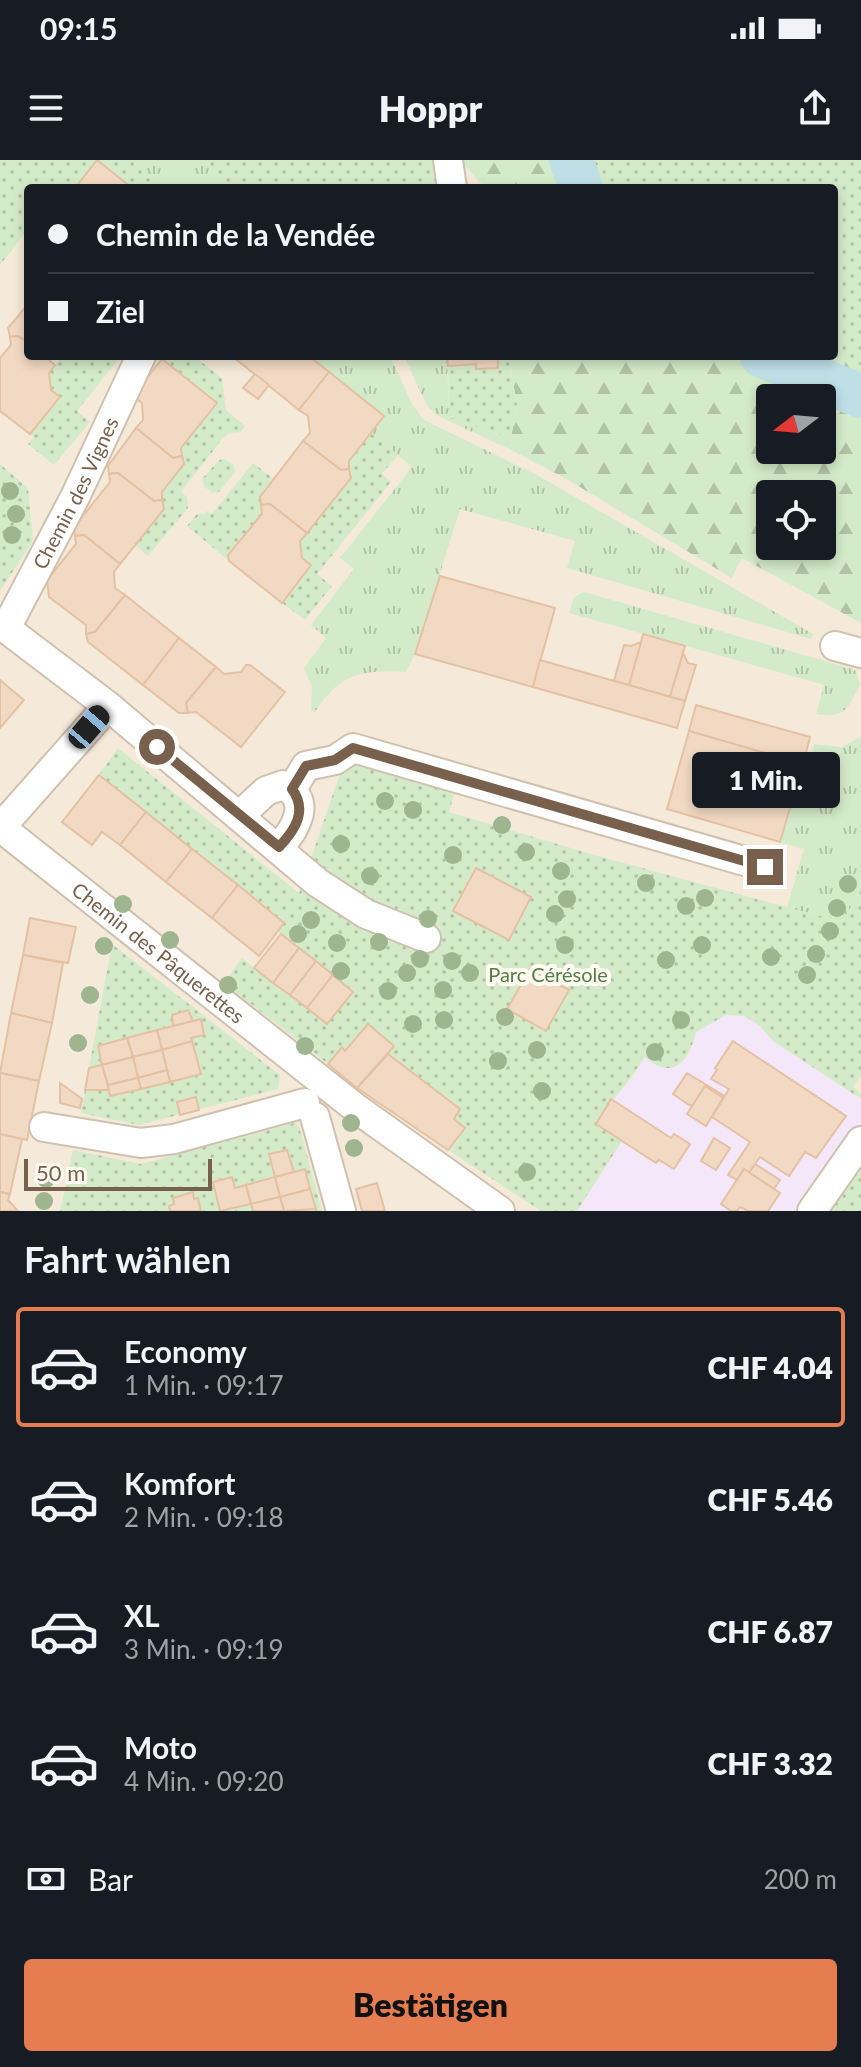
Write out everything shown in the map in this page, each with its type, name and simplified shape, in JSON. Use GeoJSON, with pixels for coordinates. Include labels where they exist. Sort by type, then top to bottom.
{"type":"FeatureCollection","features":[{"type":"Feature","properties":{"kind":"street"},"geometry":{"type":"LineString","coordinates":[[448,160],[451,184]]}},
{"type":"Feature","properties":{"kind":"street","name":"Chemin des Vignes"},"geometry":{"type":"LineString","coordinates":[[3,626],[75,497],[139,360]]}},
{"type":"Feature","properties":{"kind":"street"},"geometry":{"type":"LineString","coordinates":[[3,626],[108,706],[318,883],[366,914],[426,938]]}},
{"type":"Feature","properties":{"kind":"street"},"geometry":{"type":"LineString","coordinates":[[0,827],[108,706]]}},
{"type":"Feature","properties":{"kind":"street"},"geometry":{"type":"LineString","coordinates":[[292,789],[306,766],[335,760],[353,748],[765,867]]}},
{"type":"Feature","properties":{"kind":"street"},"geometry":{"type":"LineString","coordinates":[[240,815],[266,791],[283,785],[292,789],[300,807],[298,823],[286,855]]}},
{"type":"Feature","properties":{"kind":"street","name":"Chemin des Pâquerettes"},"geometry":{"type":"LineString","coordinates":[[0,827],[344,1098],[500,1211]]}},
{"type":"Feature","properties":{"kind":"street"},"geometry":{"type":"LineString","coordinates":[[319,1077],[304,1096],[341,1211]]}},
{"type":"Feature","properties":{"kind":"street"},"geometry":{"type":"LineString","coordinates":[[44,1127],[141,1143],[310,1110],[332,1113],[344,1098]]}},
{"type":"Feature","properties":{"kind":"street"},"geometry":{"type":"LineString","coordinates":[[812,1211],[861,1141]]}},
{"type":"Feature","properties":{"kind":"shaded area"},"geometry":{"type":"Polygon","coordinates":[[[0,160],[459,160],[481,184],[24,184],[24,360],[509,360],[517,404],[510,449],[733,577],[742,557],[861,623],[861,1211],[0,1211],[0,160]]]}},
{"type":"Feature","properties":{"kind":"shaded area"},"geometry":{"type":"Polygon","coordinates":[[[726,1015],[744,1016],[759,1025],[773,1041],[861,1099],[861,1128],[804,1211],[577,1211],[622,1141],[596,1124],[611,1099],[632,1080],[644,1057],[663,1068],[689,1055],[696,1032],[726,1015]]]}},
{"type":"Feature","properties":{"kind":"green space"},"geometry":{"type":"Polygon","coordinates":[[[0,160],[132,160],[154,184],[24,184],[24,234],[0,265],[0,160]]]}},
{"type":"Feature","properties":{"kind":"green space"},"geometry":{"type":"Polygon","coordinates":[[[132,160],[205,160],[227,184],[154,184],[132,160]]]}},
{"type":"Feature","properties":{"kind":"green space"},"geometry":{"type":"Polygon","coordinates":[[[205,160],[438,160],[441,184],[227,184],[205,160]]]}},
{"type":"Feature","properties":{"kind":"green space"},"geometry":{"type":"Polygon","coordinates":[[[459,160],[629,160],[646,184],[481,184],[459,160]]]}},
{"type":"Feature","properties":{"kind":"green space"},"geometry":{"type":"Polygon","coordinates":[[[590,160],[861,160],[861,365],[838,358],[838,184],[601,184],[590,160]]]}},
{"type":"Feature","properties":{"kind":"green space"},"geometry":{"type":"Polygon","coordinates":[[[861,219],[861,623],[742,558],[732,578],[563,477],[509,449],[517,404],[509,360],[838,360],[838,336],[861,219]]]}},
{"type":"Feature","properties":{"kind":"green space"},"geometry":{"type":"Polygon","coordinates":[[[59,360],[117,361],[77,411],[90,422],[54,465],[28,444],[34,437],[30,434],[59,397],[51,390],[49,373],[59,360]]]}},
{"type":"Feature","properties":{"kind":"green space"},"geometry":{"type":"Polygon","coordinates":[[[163,360],[199,360],[222,378],[226,410],[245,426],[241,432],[229,433],[223,438],[181,492],[187,497],[188,508],[148,556],[135,545],[164,509],[162,492],[184,464],[181,448],[217,403],[163,360]]]}},
{"type":"Feature","properties":{"kind":"green space"},"geometry":{"type":"Polygon","coordinates":[[[312,360],[392,360],[412,404],[424,420],[537,475],[813,634],[811,639],[567,568],[575,541],[460,509],[415,654],[406,672],[354,676],[334,689],[315,712],[311,711],[312,687],[304,668],[326,638],[311,625],[354,569],[340,558],[412,467],[370,432],[312,360]]]}},
{"type":"Feature","properties":{"kind":"green space"},"geometry":{"type":"Polygon","coordinates":[[[406,360],[447,360],[449,418],[511,438],[509,449],[438,416],[427,406],[406,360]]]}},
{"type":"Feature","properties":{"kind":"green space"},"geometry":{"type":"Polygon","coordinates":[[[498,360],[509,360],[517,404],[511,438],[449,418],[448,366],[476,364],[476,369],[498,368],[498,360]]]}},
{"type":"Feature","properties":{"kind":"green space"},"geometry":{"type":"Polygon","coordinates":[[[370,432],[398,455],[382,474],[391,482],[317,574],[332,586],[305,620],[282,603],[311,565],[302,558],[300,541],[351,478],[349,461],[370,432]]]}},
{"type":"Feature","properties":{"kind":"green space"},"geometry":{"type":"Polygon","coordinates":[[[225,459],[234,465],[235,472],[219,492],[212,493],[204,486],[202,479],[219,460],[225,459]]]}},
{"type":"Feature","properties":{"kind":"green space"},"geometry":{"type":"Polygon","coordinates":[[[253,463],[274,479],[260,497],[262,514],[229,555],[229,561],[187,526],[197,514],[207,511],[212,514],[253,463]]]}},
{"type":"Feature","properties":{"kind":"green space"},"geometry":{"type":"Polygon","coordinates":[[[0,464],[28,488],[33,541],[0,591],[0,464]]]}},
{"type":"Feature","properties":{"kind":"green space"},"geometry":{"type":"Polygon","coordinates":[[[584,592],[855,670],[860,684],[845,710],[834,715],[816,714],[824,685],[569,613],[574,597],[584,592]]]}},
{"type":"Feature","properties":{"kind":"green space"},"geometry":{"type":"Polygon","coordinates":[[[861,737],[861,890],[842,922],[787,907],[804,849],[780,842],[803,764],[809,766],[814,744],[842,747],[861,737]]]}},
{"type":"Feature","properties":{"kind":"green space","name":"Parc Cérésole"},"geometry":{"type":"Polygon","coordinates":[[[118,748],[299,893],[343,765],[362,761],[456,788],[449,812],[842,922],[861,890],[861,1076],[853,1087],[861,1093],[861,1099],[773,1041],[759,1025],[744,1016],[726,1015],[696,1032],[686,1057],[676,1066],[660,1066],[644,1057],[596,1123],[622,1141],[577,1211],[541,1211],[448,1150],[465,1128],[454,1119],[460,1109],[388,1054],[394,1046],[368,1024],[345,1051],[341,1048],[328,1064],[224,983],[242,958],[327,1024],[352,992],[278,931],[284,922],[99,775],[118,748]]]}},
{"type":"Feature","properties":{"kind":"green space"},"geometry":{"type":"Polygon","coordinates":[[[112,944],[280,1075],[278,1089],[139,1125],[81,1113],[85,1090],[109,1090],[111,1096],[200,1074],[191,1038],[204,1034],[201,1020],[193,1021],[188,1010],[172,1015],[173,1026],[98,1046],[102,1065],[89,1068],[112,944]]]}},
{"type":"Feature","properties":{"kind":"green space"},"geometry":{"type":"Polygon","coordinates":[[[294,1123],[299,1126],[322,1211],[60,1211],[73,1150],[141,1164],[294,1123]]]}},
{"type":"Feature","properties":{"kind":"green space"},"geometry":{"type":"Polygon","coordinates":[[[861,1151],[861,1211],[819,1211],[861,1151]]]}},
{"type":"Feature","properties":{"kind":"building"},"geometry":{"type":"Polygon","coordinates":[[[97,160],[127,184],[78,184],[97,160]]]}},
{"type":"Feature","properties":{"kind":"building"},"geometry":{"type":"Polygon","coordinates":[[[24,309],[24,340],[18,336],[10,337],[8,328],[24,309]]]}},
{"type":"Feature","properties":{"kind":"building"},"geometry":{"type":"Polygon","coordinates":[[[18,336],[24,340],[24,360],[49,360],[55,365],[49,373],[51,390],[60,397],[30,434],[0,411],[0,358],[11,345],[10,337],[18,336]]]}},
{"type":"Feature","properties":{"kind":"building"},"geometry":{"type":"Polygon","coordinates":[[[163,360],[217,403],[181,448],[182,456],[173,458],[136,428],[143,420],[142,403],[133,396],[163,360]]]}},
{"type":"Feature","properties":{"kind":"building"},"geometry":{"type":"Polygon","coordinates":[[[237,360],[314,360],[329,372],[299,410],[237,360]]]}},
{"type":"Feature","properties":{"kind":"building"},"geometry":{"type":"Polygon","coordinates":[[[447,360],[498,360],[498,368],[476,369],[476,364],[448,366],[447,360]]]}},
{"type":"Feature","properties":{"kind":"building"},"geometry":{"type":"Polygon","coordinates":[[[329,372],[384,416],[349,461],[349,469],[341,470],[303,441],[310,433],[308,416],[299,410],[329,372]]]}},
{"type":"Feature","properties":{"kind":"building"},"geometry":{"type":"Polygon","coordinates":[[[255,374],[269,385],[258,399],[243,388],[255,374]]]}},
{"type":"Feature","properties":{"kind":"building"},"geometry":{"type":"Polygon","coordinates":[[[136,428],[173,458],[182,456],[184,464],[162,492],[162,500],[154,501],[118,473],[109,474],[108,466],[136,428]]]}},
{"type":"Feature","properties":{"kind":"building"},"geometry":{"type":"Polygon","coordinates":[[[303,441],[341,470],[349,469],[351,478],[307,533],[270,504],[261,505],[260,497],[303,441]]]}},
{"type":"Feature","properties":{"kind":"building"},"geometry":{"type":"Polygon","coordinates":[[[118,473],[154,501],[162,500],[164,509],[120,564],[84,535],[75,536],[74,527],[110,482],[109,474],[118,473]]]}},
{"type":"Feature","properties":{"kind":"building"},"geometry":{"type":"Polygon","coordinates":[[[270,504],[307,533],[300,541],[302,558],[311,565],[282,603],[229,561],[228,555],[262,514],[261,505],[270,504]]]}},
{"type":"Feature","properties":{"kind":"building"},"geometry":{"type":"Polygon","coordinates":[[[84,535],[120,564],[114,572],[115,588],[125,595],[95,632],[86,634],[86,625],[49,597],[47,580],[76,544],[75,536],[84,535]]]}},
{"type":"Feature","properties":{"kind":"building"},"geometry":{"type":"Polygon","coordinates":[[[440,576],[555,608],[533,687],[415,654],[440,576]]]}},
{"type":"Feature","properties":{"kind":"building"},"geometry":{"type":"Polygon","coordinates":[[[125,595],[179,638],[143,685],[88,642],[86,634],[95,632],[125,595]]]}},
{"type":"Feature","properties":{"kind":"building"},"geometry":{"type":"Polygon","coordinates":[[[643,634],[685,646],[670,697],[629,685],[643,634]]]}},
{"type":"Feature","properties":{"kind":"building"},"geometry":{"type":"Polygon","coordinates":[[[179,638],[216,667],[186,703],[188,713],[179,713],[143,685],[179,638]]]}},
{"type":"Feature","properties":{"kind":"building"},"geometry":{"type":"Polygon","coordinates":[[[641,642],[629,685],[614,681],[624,645],[641,642]]]}},
{"type":"Feature","properties":{"kind":"building"},"geometry":{"type":"Polygon","coordinates":[[[683,653],[688,663],[696,665],[685,701],[670,697],[683,653]]]}},
{"type":"Feature","properties":{"kind":"building"},"geometry":{"type":"Polygon","coordinates":[[[540,660],[685,701],[677,728],[533,687],[540,660]]]}},
{"type":"Feature","properties":{"kind":"building"},"geometry":{"type":"Polygon","coordinates":[[[246,665],[285,692],[241,747],[196,712],[188,713],[186,703],[216,667],[224,674],[241,672],[246,665]]]}},
{"type":"Feature","properties":{"kind":"building"},"geometry":{"type":"Polygon","coordinates":[[[0,680],[24,700],[0,728],[0,680]]]}},
{"type":"Feature","properties":{"kind":"building"},"geometry":{"type":"Polygon","coordinates":[[[696,705],[810,737],[803,764],[689,731],[696,705]]]}},
{"type":"Feature","properties":{"kind":"building"},"geometry":{"type":"Polygon","coordinates":[[[689,731],[803,764],[780,842],[667,809],[689,731]]]}},
{"type":"Feature","properties":{"kind":"building"},"geometry":{"type":"Polygon","coordinates":[[[99,775],[146,812],[120,845],[102,832],[92,845],[62,822],[99,775]]]}},
{"type":"Feature","properties":{"kind":"building"},"geometry":{"type":"Polygon","coordinates":[[[146,812],[192,849],[166,882],[120,845],[146,812]]]}},
{"type":"Feature","properties":{"kind":"building"},"geometry":{"type":"Polygon","coordinates":[[[192,849],[238,885],[212,918],[166,882],[192,849]]]}},
{"type":"Feature","properties":{"kind":"building"},"geometry":{"type":"Polygon","coordinates":[[[476,868],[531,897],[509,940],[453,911],[476,868]]]}},
{"type":"Feature","properties":{"kind":"building"},"geometry":{"type":"Polygon","coordinates":[[[238,885],[284,923],[259,956],[212,918],[238,885]]]}},
{"type":"Feature","properties":{"kind":"building"},"geometry":{"type":"Polygon","coordinates":[[[30,918],[76,927],[68,963],[23,955],[30,918]]]}},
{"type":"Feature","properties":{"kind":"building"},"geometry":{"type":"Polygon","coordinates":[[[281,934],[299,948],[273,983],[254,968],[281,934]]]}},
{"type":"Feature","properties":{"kind":"building"},"geometry":{"type":"Polygon","coordinates":[[[299,948],[316,961],[290,995],[273,983],[299,948]]]}},
{"type":"Feature","properties":{"kind":"building"},"geometry":{"type":"Polygon","coordinates":[[[23,955],[63,963],[52,1023],[11,1013],[23,955]]]}},
{"type":"Feature","properties":{"kind":"building"},"geometry":{"type":"Polygon","coordinates":[[[316,961],[333,975],[307,1008],[290,995],[316,961]]]}},
{"type":"Feature","properties":{"kind":"building"},"geometry":{"type":"Polygon","coordinates":[[[530,969],[569,990],[546,1031],[507,1009],[530,969]]]}},
{"type":"Feature","properties":{"kind":"building"},"geometry":{"type":"Polygon","coordinates":[[[333,975],[353,992],[327,1024],[307,1008],[333,975]]]}},
{"type":"Feature","properties":{"kind":"building"},"geometry":{"type":"Polygon","coordinates":[[[188,1010],[193,1021],[173,1026],[172,1015],[188,1010]]]}},
{"type":"Feature","properties":{"kind":"building"},"geometry":{"type":"Polygon","coordinates":[[[11,1013],[52,1023],[39,1081],[0,1073],[11,1013]]]}},
{"type":"Feature","properties":{"kind":"building"},"geometry":{"type":"Polygon","coordinates":[[[201,1019],[204,1035],[162,1050],[157,1030],[201,1019]]]}},
{"type":"Feature","properties":{"kind":"building"},"geometry":{"type":"Polygon","coordinates":[[[368,1024],[394,1046],[357,1088],[328,1064],[342,1047],[345,1051],[368,1024]]]}},
{"type":"Feature","properties":{"kind":"building"},"geometry":{"type":"Polygon","coordinates":[[[157,1030],[162,1050],[133,1057],[127,1038],[157,1030]]]}},
{"type":"Feature","properties":{"kind":"building"},"geometry":{"type":"Polygon","coordinates":[[[127,1038],[133,1057],[102,1065],[98,1046],[127,1038]]]}},
{"type":"Feature","properties":{"kind":"building"},"geometry":{"type":"Polygon","coordinates":[[[192,1041],[201,1074],[170,1082],[162,1050],[192,1041]]]}},
{"type":"Feature","properties":{"kind":"building"},"geometry":{"type":"Polygon","coordinates":[[[733,1041],[846,1116],[816,1158],[805,1152],[789,1176],[760,1157],[749,1173],[744,1169],[737,1180],[728,1175],[750,1142],[712,1117],[729,1089],[711,1079],[733,1041]]]}},
{"type":"Feature","properties":{"kind":"building"},"geometry":{"type":"Polygon","coordinates":[[[162,1050],[167,1070],[138,1078],[133,1057],[162,1050]]]}},
{"type":"Feature","properties":{"kind":"building"},"geometry":{"type":"Polygon","coordinates":[[[388,1054],[460,1109],[454,1119],[465,1128],[448,1150],[357,1088],[388,1054]]]}},
{"type":"Feature","properties":{"kind":"building"},"geometry":{"type":"Polygon","coordinates":[[[133,1057],[138,1078],[108,1085],[102,1065],[133,1057]]]}},
{"type":"Feature","properties":{"kind":"building"},"geometry":{"type":"Polygon","coordinates":[[[102,1065],[109,1090],[85,1090],[89,1068],[102,1065]]]}},
{"type":"Feature","properties":{"kind":"building"},"geometry":{"type":"Polygon","coordinates":[[[167,1070],[170,1082],[141,1089],[138,1078],[167,1070]]]}},
{"type":"Feature","properties":{"kind":"building"},"geometry":{"type":"Polygon","coordinates":[[[0,1073],[39,1081],[27,1140],[0,1134],[0,1073]]]}},
{"type":"Feature","properties":{"kind":"building"},"geometry":{"type":"Polygon","coordinates":[[[687,1073],[722,1097],[705,1086],[693,1105],[689,1105],[673,1094],[687,1073]]]}},
{"type":"Feature","properties":{"kind":"building"},"geometry":{"type":"Polygon","coordinates":[[[138,1078],[141,1089],[110,1096],[108,1085],[138,1078]]]}},
{"type":"Feature","properties":{"kind":"building"},"geometry":{"type":"Polygon","coordinates":[[[60,1083],[82,1099],[80,1108],[60,1103],[60,1083]]]}},
{"type":"Feature","properties":{"kind":"building"},"geometry":{"type":"Polygon","coordinates":[[[705,1086],[723,1098],[706,1126],[687,1114],[705,1086]]]}},
{"type":"Feature","properties":{"kind":"building"},"geometry":{"type":"Polygon","coordinates":[[[196,1097],[199,1110],[180,1115],[177,1102],[196,1097]]]}},
{"type":"Feature","properties":{"kind":"building"},"geometry":{"type":"Polygon","coordinates":[[[611,1099],[671,1138],[674,1134],[690,1144],[674,1169],[659,1160],[656,1163],[596,1124],[611,1099]]]}},
{"type":"Feature","properties":{"kind":"building"},"geometry":{"type":"Polygon","coordinates":[[[0,1134],[22,1139],[10,1194],[0,1192],[0,1134]]]}},
{"type":"Feature","properties":{"kind":"building"},"geometry":{"type":"Polygon","coordinates":[[[714,1138],[730,1148],[716,1170],[701,1161],[714,1138]]]}},
{"type":"Feature","properties":{"kind":"building"},"geometry":{"type":"Polygon","coordinates":[[[287,1150],[294,1172],[275,1177],[269,1154],[287,1150]]]}},
{"type":"Feature","properties":{"kind":"building"},"geometry":{"type":"Polygon","coordinates":[[[755,1164],[780,1180],[774,1189],[749,1173],[755,1164]]]}},
{"type":"Feature","properties":{"kind":"building"},"geometry":{"type":"Polygon","coordinates":[[[305,1169],[310,1189],[280,1197],[275,1177],[305,1169]]]}},
{"type":"Feature","properties":{"kind":"building"},"geometry":{"type":"Polygon","coordinates":[[[744,1169],[780,1193],[768,1211],[748,1211],[740,1207],[737,1211],[731,1211],[721,1204],[744,1169]]]}},
{"type":"Feature","properties":{"kind":"building"},"geometry":{"type":"Polygon","coordinates":[[[232,1177],[235,1188],[246,1185],[251,1204],[220,1211],[213,1182],[232,1177]]]}},
{"type":"Feature","properties":{"kind":"building"},"geometry":{"type":"Polygon","coordinates":[[[275,1177],[280,1197],[251,1204],[246,1185],[275,1177]]]}},
{"type":"Feature","properties":{"kind":"building"},"geometry":{"type":"Polygon","coordinates":[[[377,1183],[385,1211],[362,1211],[356,1189],[377,1183]]]}},
{"type":"Feature","properties":{"kind":"building"},"geometry":{"type":"Polygon","coordinates":[[[310,1189],[316,1209],[284,1211],[280,1197],[310,1189]]]}},
{"type":"Feature","properties":{"kind":"building"},"geometry":{"type":"Polygon","coordinates":[[[0,1192],[10,1194],[8,1200],[18,1211],[0,1211],[0,1192]]]}},
{"type":"Feature","properties":{"kind":"building"},"geometry":{"type":"Polygon","coordinates":[[[193,1192],[201,1211],[170,1211],[173,1198],[193,1192]]]}},
{"type":"Feature","properties":{"kind":"building"},"geometry":{"type":"Polygon","coordinates":[[[280,1197],[284,1211],[253,1211],[251,1204],[280,1197]]]}},
{"type":"Feature","properties":{"kind":"waterway"},"geometry":{"type":"LineString","coordinates":[[571,160],[580,184]]}},
{"type":"Feature","properties":{"kind":"waterway"},"geometry":{"type":"LineString","coordinates":[[772,360],[861,396]]}},
{"type":"Feature","properties":{"kind":"route"},"geometry":{"type":"LineString","coordinates":[[157,747],[279,847],[298,823],[300,807],[292,789],[306,766],[335,760],[353,748],[765,867]]}}]}
